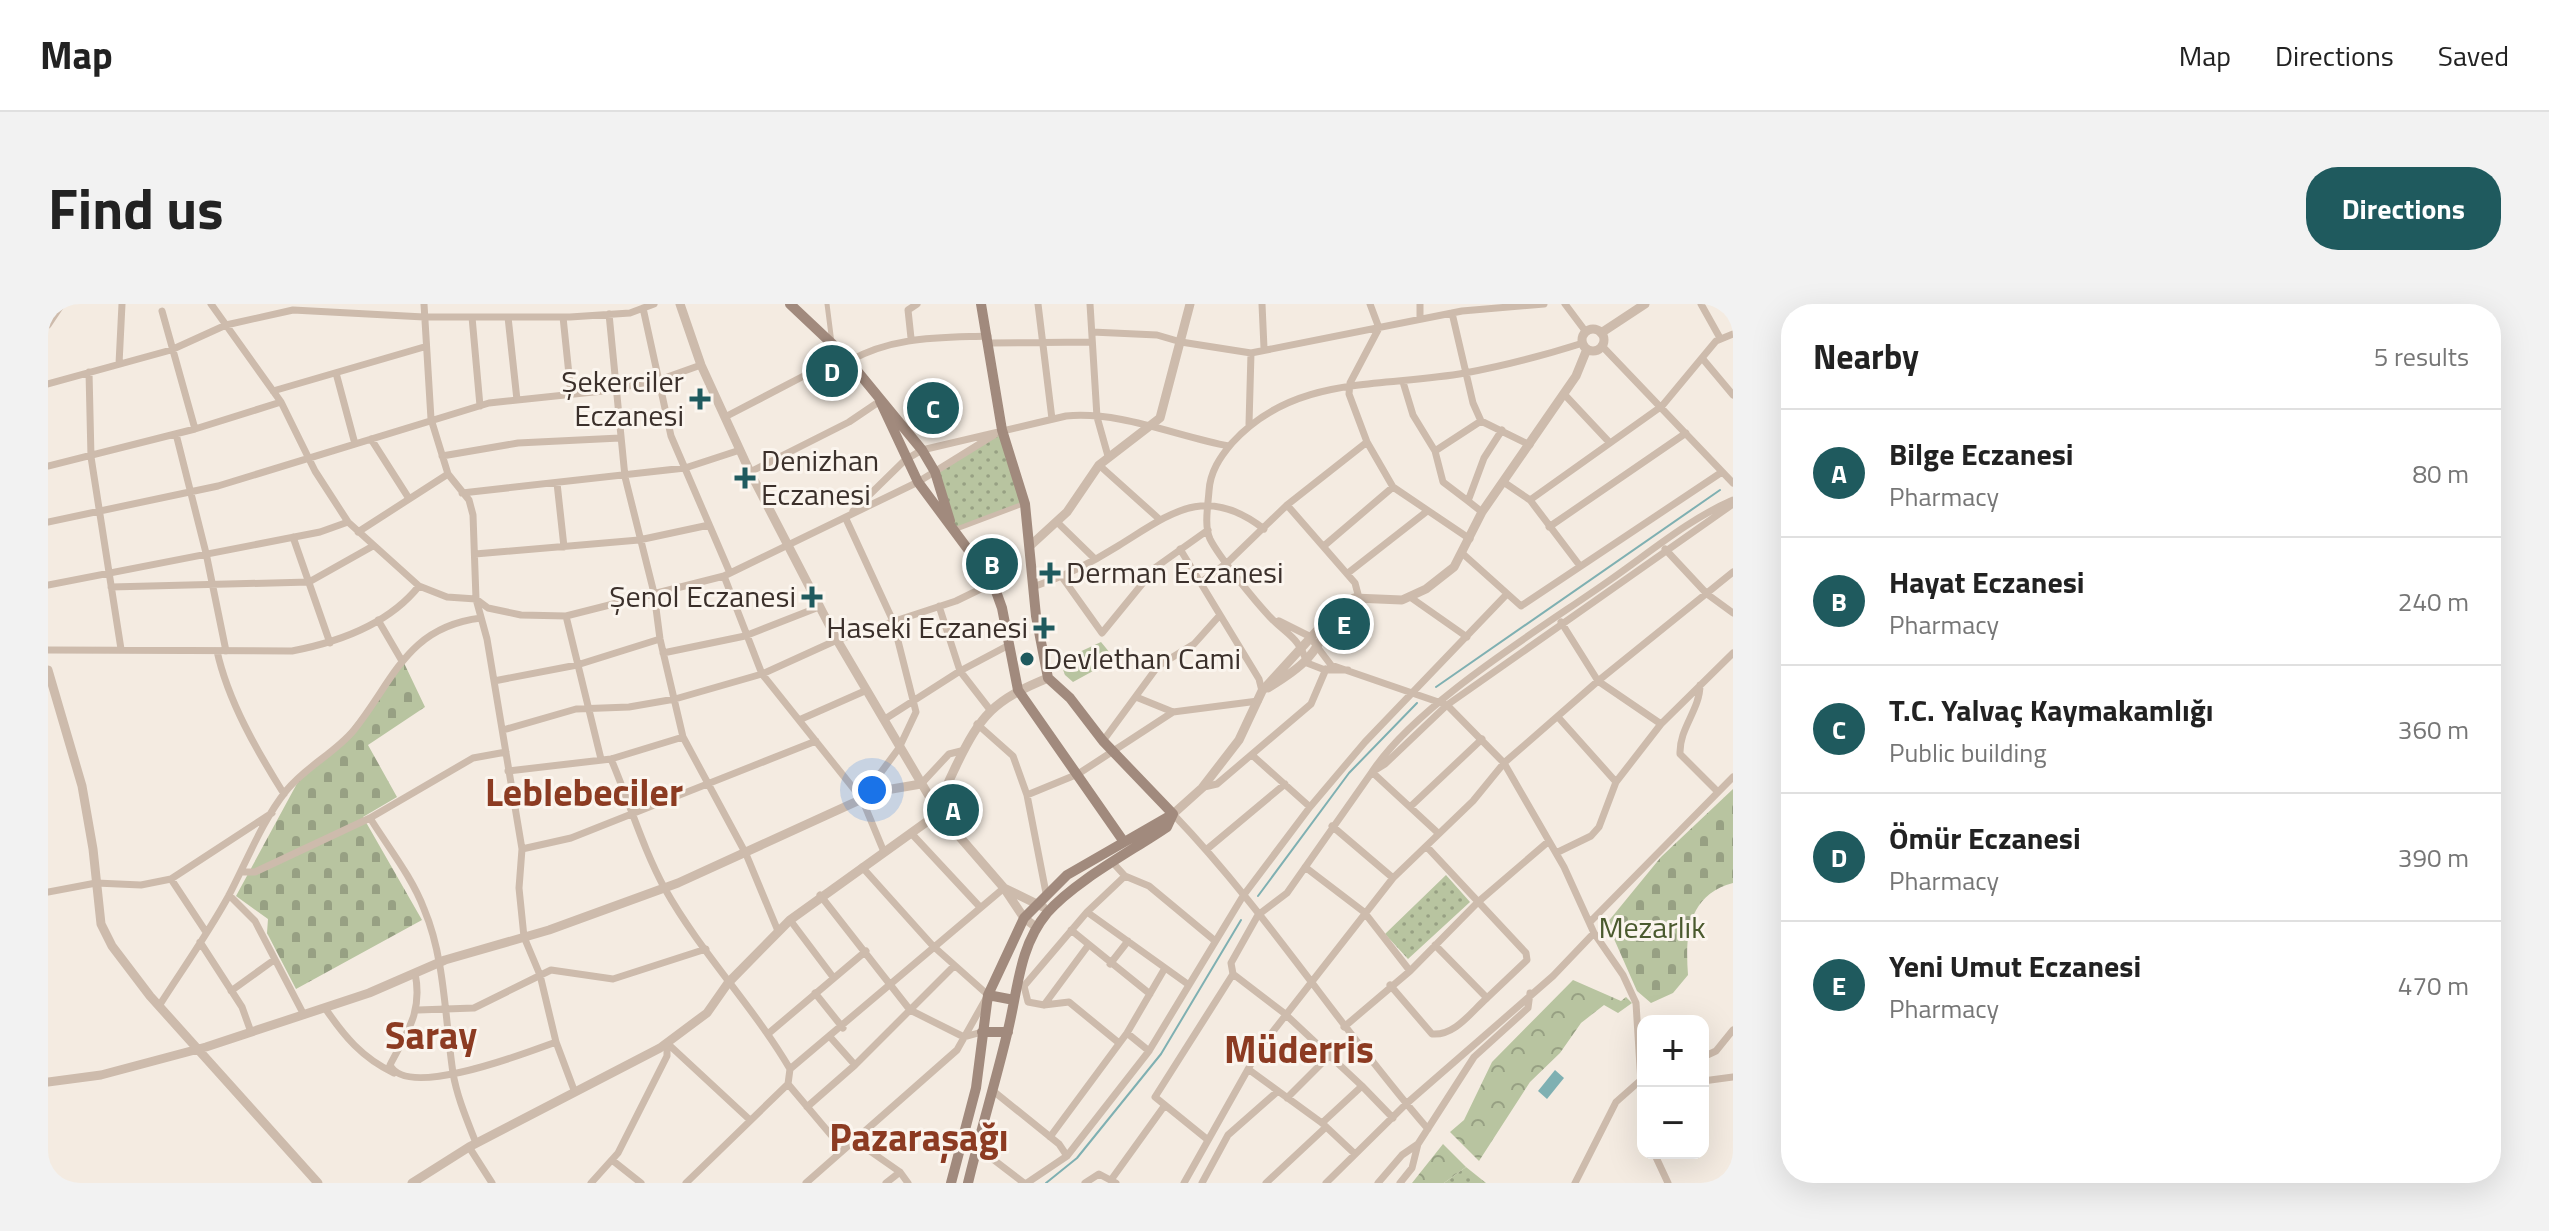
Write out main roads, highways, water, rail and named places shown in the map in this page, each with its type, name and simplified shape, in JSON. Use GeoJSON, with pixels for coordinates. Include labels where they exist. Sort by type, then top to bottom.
{"type":"FeatureCollection","features":[{"type":"Feature","properties":{"kind":"main road"},"geometry":{"type":"LineString","coordinates":[[790,304],[847,358],[922,450],[935,472],[953,530]]}},
{"type":"Feature","properties":{"kind":"main road"},"geometry":{"type":"LineString","coordinates":[[981,304],[1002,430],[1025,504],[1033,587],[1048,678],[1070,698],[1103,741],[1115,750],[1173,814]]}},
{"type":"Feature","properties":{"kind":"main road"},"geometry":{"type":"LineString","coordinates":[[880,401],[905,460],[918,482],[993,583],[1018,690],[1124,842]]}},
{"type":"Feature","properties":{"kind":"main road"},"geometry":{"type":"LineString","coordinates":[[951,1183],[976,1088],[988,995],[1024,918],[1067,875],[1173,814]]}},
{"type":"Feature","properties":{"kind":"main road"},"geometry":{"type":"LineString","coordinates":[[968,1183],[1008,1032],[1019,969],[1036,927],[1074,888],[1167,827],[1173,814]]}},
{"type":"Feature","properties":{"kind":"main road"},"geometry":{"type":"LineString","coordinates":[[988,995],[1014,1000]]}},
{"type":"Feature","properties":{"kind":"main road"},"geometry":{"type":"LineString","coordinates":[[982,1032],[1008,1032]]}},
{"type":"Feature","properties":{"kind":"water"},"geometry":{"type":"Polygon","coordinates":[[[1555,1070],[1564,1078],[1547,1099],[1538,1091],[1555,1070]]]}},
{"type":"Feature","properties":{"kind":"waterway"},"geometry":{"type":"LineString","coordinates":[[1436,687],[1720,490]]}},
{"type":"Feature","properties":{"kind":"waterway"},"geometry":{"type":"LineString","coordinates":[[1258,896],[1349,773],[1417,703]]}},
{"type":"Feature","properties":{"kind":"waterway"},"geometry":{"type":"LineString","coordinates":[[1046,1183],[1077,1158],[1161,1054],[1241,920]]}},
{"type":"Feature","properties":{"kind":"place","name":"Ömür Eczanesi"},"geometry":{"type":"Point","coordinates":[832,371]}},
{"type":"Feature","properties":{"kind":"place","name":"Şekerciler Eczanesi"},"geometry":{"type":"Point","coordinates":[700,399]}},
{"type":"Feature","properties":{"kind":"place","name":"T.C. Yalvaç Kaymakamlığı"},"geometry":{"type":"Point","coordinates":[933,408]}},
{"type":"Feature","properties":{"kind":"place","name":"Denizhan Eczanesi"},"geometry":{"type":"Point","coordinates":[745,478]}},
{"type":"Feature","properties":{"kind":"place","name":"Hayat Eczanesi"},"geometry":{"type":"Point","coordinates":[992,564]}},
{"type":"Feature","properties":{"kind":"place","name":"Derman Eczanesi"},"geometry":{"type":"Point","coordinates":[1050,573]}},
{"type":"Feature","properties":{"kind":"place","name":"Şenol Eczanesi"},"geometry":{"type":"Point","coordinates":[812,597]}},
{"type":"Feature","properties":{"kind":"place","name":"Yeni Umut Eczanesi"},"geometry":{"type":"Point","coordinates":[1344,624]}},
{"type":"Feature","properties":{"kind":"place","name":"Haseki Eczanesi"},"geometry":{"type":"Point","coordinates":[1044,628]}},
{"type":"Feature","properties":{"kind":"place","name":"Devlethan Cami"},"geometry":{"type":"Point","coordinates":[1027,659]}},
{"type":"Feature","properties":{"kind":"place","name":"Bilge Eczanesi"},"geometry":{"type":"Point","coordinates":[953,810]}},
{"type":"Feature","properties":{"kind":"district","name":"Leblebeciler"},"geometry":{"type":"Point","coordinates":[584,793]}},
{"type":"Feature","properties":{"kind":"district","name":"Saray"},"geometry":{"type":"Point","coordinates":[431,1036]}},
{"type":"Feature","properties":{"kind":"district","name":"Müderris"},"geometry":{"type":"Point","coordinates":[1299,1050]}},
{"type":"Feature","properties":{"kind":"district","name":"Pazaraşağı"},"geometry":{"type":"Point","coordinates":[919,1138]}},
{"type":"Feature","properties":{"kind":"park label","name":"Mezarlık"},"geometry":{"type":"Point","coordinates":[1652,928]}}]}
